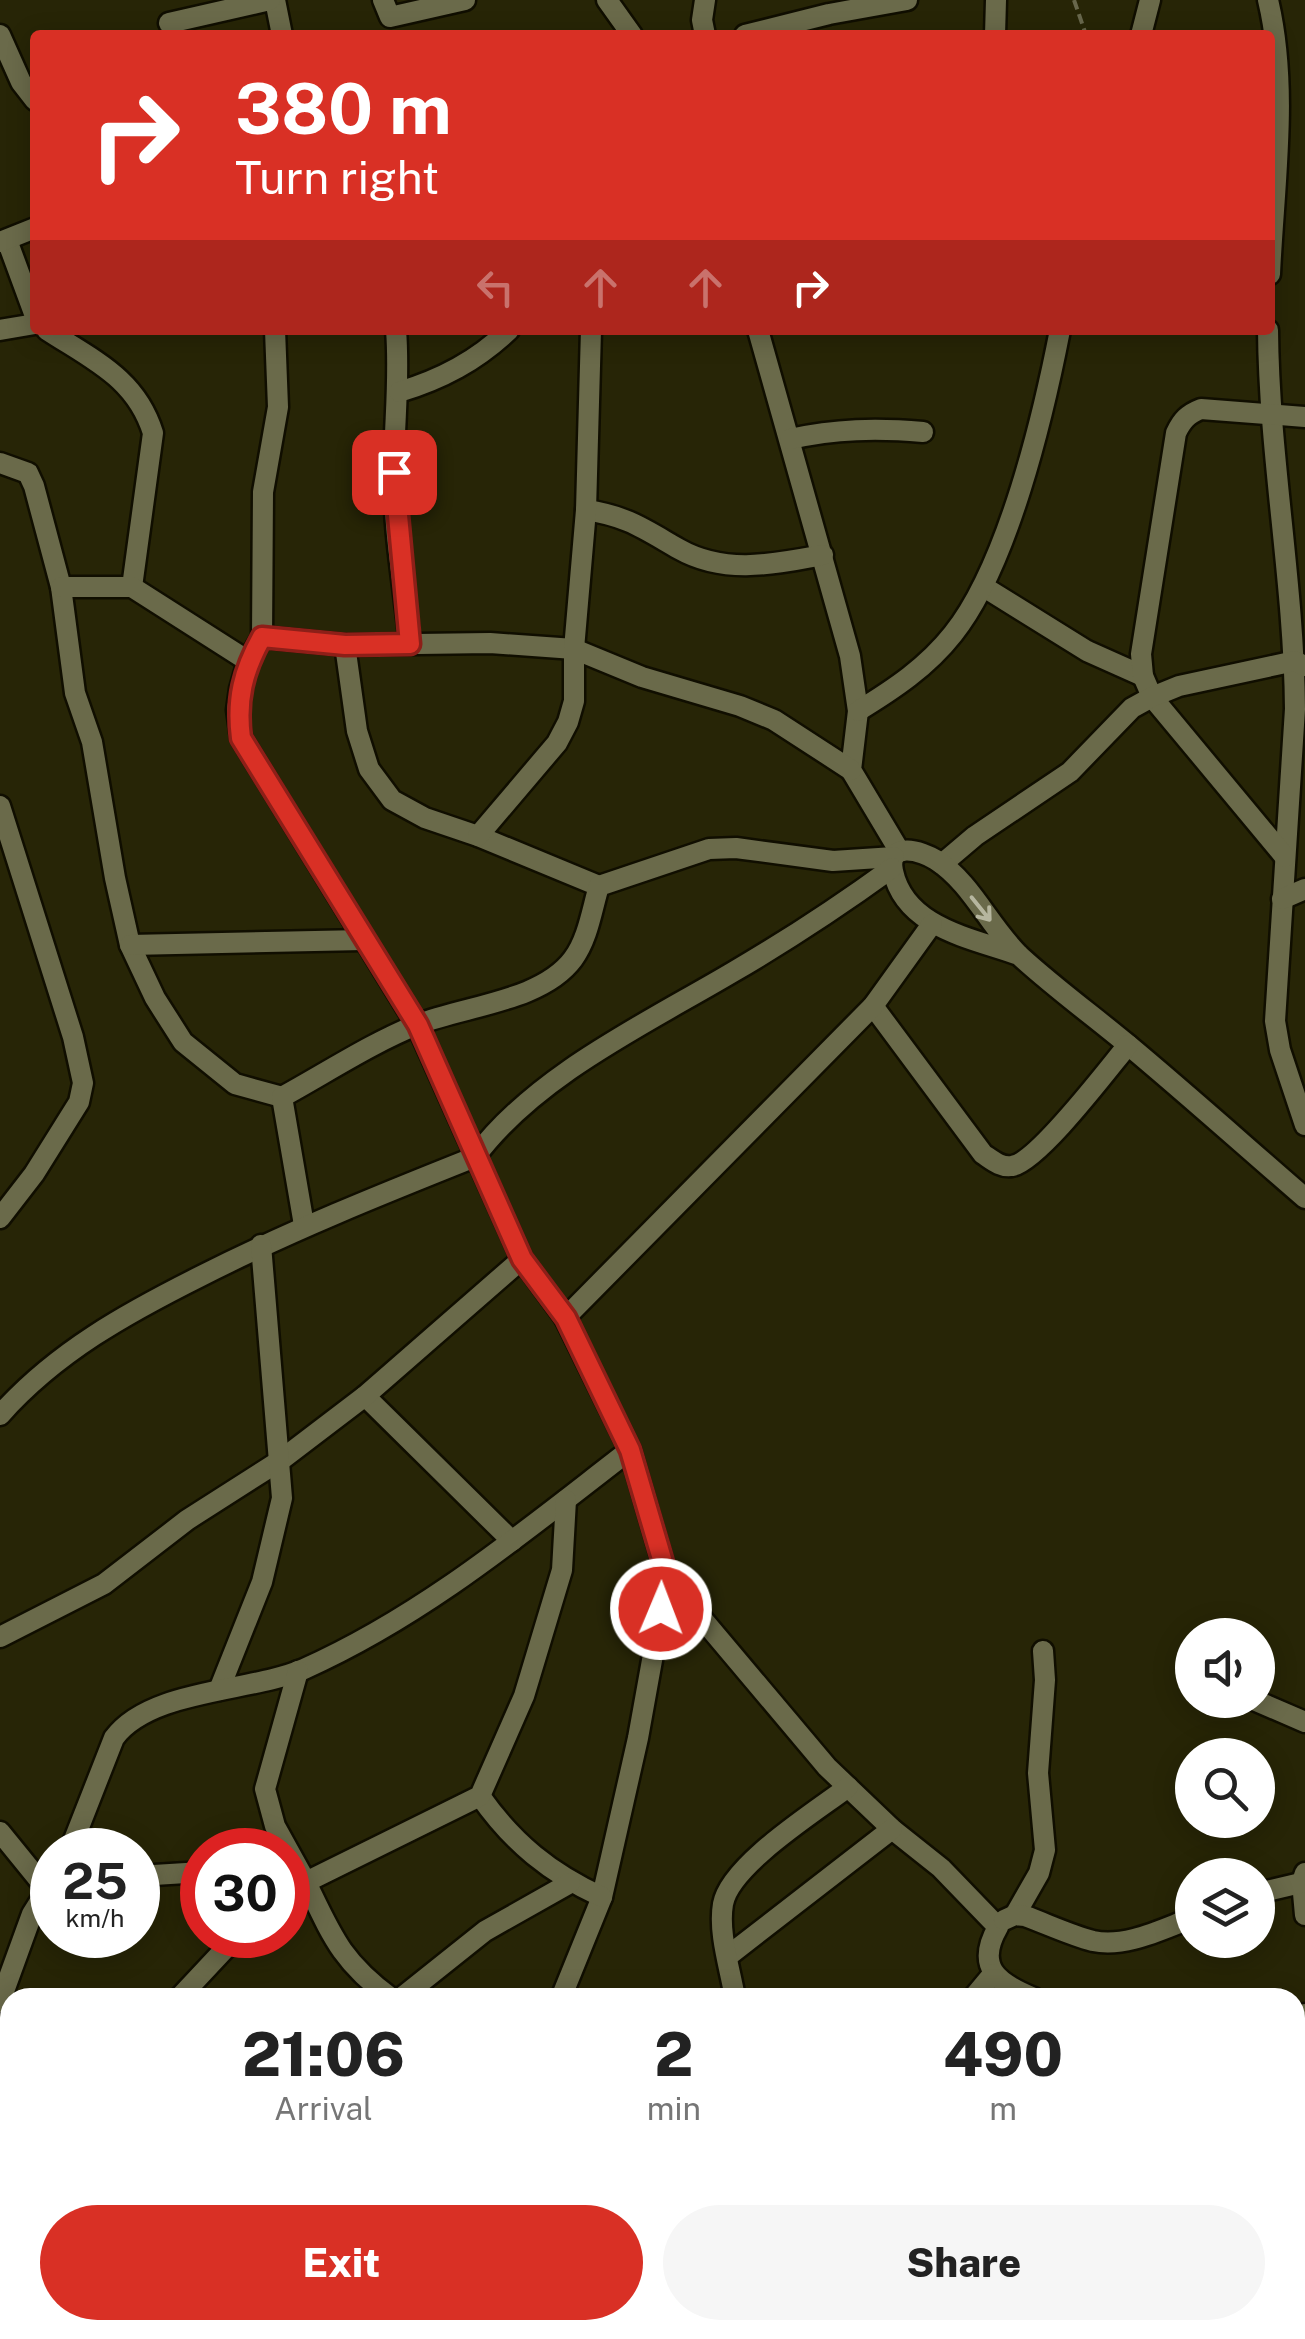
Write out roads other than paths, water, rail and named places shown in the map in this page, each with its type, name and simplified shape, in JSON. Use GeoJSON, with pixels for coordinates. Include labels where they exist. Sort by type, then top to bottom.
{"type":"FeatureCollection","features":[{"type":"Feature","properties":{"kind":"street"},"geometry":{"type":"LineString","coordinates":[[169,23],[272,0],[281,30]]}},
{"type":"Feature","properties":{"kind":"street"},"geometry":{"type":"LineString","coordinates":[[390,17],[465,0]]}},
{"type":"Feature","properties":{"kind":"street"},"geometry":{"type":"LineString","coordinates":[[607,0],[628,30]]}},
{"type":"Feature","properties":{"kind":"street"},"geometry":{"type":"LineString","coordinates":[[704,30],[705,0]]}},
{"type":"Feature","properties":{"kind":"street"},"geometry":{"type":"LineString","coordinates":[[765,30],[907,0]]}},
{"type":"Feature","properties":{"kind":"street"},"geometry":{"type":"LineString","coordinates":[[996,0],[996,30]]}},
{"type":"Feature","properties":{"kind":"street"},"geometry":{"type":"LineString","coordinates":[[1142,30],[1150,0]]}},
{"type":"Feature","properties":{"kind":"street"},"geometry":{"type":"LineString","coordinates":[[1268,0],[1272,30]]}},
{"type":"Feature","properties":{"kind":"street"},"geometry":{"type":"LineString","coordinates":[[0,35],[30,93]]}},
{"type":"Feature","properties":{"kind":"street"},"geometry":{"type":"LineString","coordinates":[[1275,51],[1275,82]]}},
{"type":"Feature","properties":{"kind":"street"},"geometry":{"type":"LineString","coordinates":[[0,88],[22,82]]}},
{"type":"Feature","properties":{"kind":"street"},"geometry":{"type":"LineString","coordinates":[[30,230],[3,241],[30,304]]}},
{"type":"Feature","properties":{"kind":"street"},"geometry":{"type":"LineString","coordinates":[[0,330],[30,325]]}},
{"type":"Feature","properties":{"kind":"street"},"geometry":{"type":"LineString","coordinates":[[56,335],[117,376],[147,412],[153,433],[132,587]]}},
{"type":"Feature","properties":{"kind":"street"},"geometry":{"type":"LineString","coordinates":[[275,335],[278,406],[263,492],[262,637],[248,661],[238,710],[241,738],[418,1025],[522,1259],[566,1318],[630,1450],[667,1576],[826,1767],[892,1829],[1007,1921],[1111,1942],[1175,1924]]}},
{"type":"Feature","properties":{"kind":"street"},"geometry":{"type":"LineString","coordinates":[[396,335],[399,392],[394,472],[410,644]]}},
{"type":"Feature","properties":{"kind":"street"},"geometry":{"type":"LineString","coordinates":[[399,392],[471,362],[502,335]]}},
{"type":"Feature","properties":{"kind":"street"},"geometry":{"type":"LineString","coordinates":[[478,836],[557,744],[574,701],[574,648],[586,510],[591,335]]}},
{"type":"Feature","properties":{"kind":"street"},"geometry":{"type":"LineString","coordinates":[[759,335],[850,656],[858,711],[851,770]]}},
{"type":"Feature","properties":{"kind":"street"},"geometry":{"type":"LineString","coordinates":[[858,711],[901,686],[930,660],[984,587],[1023,475],[1059,335]]}},
{"type":"Feature","properties":{"kind":"street"},"geometry":{"type":"LineString","coordinates":[[1268,335],[1270,415],[1300,664],[1275,1021],[1280,1050],[1305,1125]]}},
{"type":"Feature","properties":{"kind":"street"},"geometry":{"type":"LineString","coordinates":[[1285,857],[1152,697],[1143,676],[1143,632],[1180,424],[1189,414],[1202,409],[1305,418]]}},
{"type":"Feature","properties":{"kind":"street"},"geometry":{"type":"LineString","coordinates":[[790,439],[831,430],[923,432]]}},
{"type":"Feature","properties":{"kind":"street"},"geometry":{"type":"LineString","coordinates":[[0,463],[28,472],[62,587],[76,692],[92,742],[114,878],[130,945],[155,998],[183,1042],[235,1084],[282,1097],[418,1025],[521,994],[555,976],[574,958],[586,933],[598,886]]}},
{"type":"Feature","properties":{"kind":"street"},"geometry":{"type":"LineString","coordinates":[[586,510],[628,519],[681,550],[733,566],[823,555]]}},
{"type":"Feature","properties":{"kind":"street"},"geometry":{"type":"LineString","coordinates":[[62,587],[132,587],[248,661]]}},
{"type":"Feature","properties":{"kind":"street"},"geometry":{"type":"LineString","coordinates":[[984,587],[1086,651],[1143,676]]}},
{"type":"Feature","properties":{"kind":"street"},"geometry":{"type":"LineString","coordinates":[[262,637],[345,645],[490,643],[574,648],[642,677],[774,720],[851,770],[896,859],[907,902],[932,924],[1019,955]]}},
{"type":"Feature","properties":{"kind":"street"},"geometry":{"type":"LineString","coordinates":[[345,645],[357,731],[369,769],[392,800],[425,818],[598,886],[709,849],[736,848],[832,861],[896,859]]}},
{"type":"Feature","properties":{"kind":"street"},"geometry":{"type":"LineString","coordinates":[[942,864],[974,836],[1070,772],[1132,708],[1179,686],[1300,664]]}},
{"type":"Feature","properties":{"kind":"street"},"geometry":{"type":"LineString","coordinates":[[0,806],[73,1037],[83,1083],[79,1102],[34,1174],[0,1218]]}},
{"type":"Feature","properties":{"kind":"street"},"geometry":{"type":"LineString","coordinates":[[0,1415],[86,1338],[261,1245],[475,1157],[512,1116],[592,1055],[762,955],[896,859],[916,850],[942,864],[1019,955],[1305,1198]]}},
{"type":"Feature","properties":{"kind":"street"},"geometry":{"type":"LineString","coordinates":[[1282,899],[1305,889]]}},
{"type":"Feature","properties":{"kind":"street"},"geometry":{"type":"LineString","coordinates":[[566,1318],[873,1006],[932,924]]}},
{"type":"Feature","properties":{"kind":"street"},"geometry":{"type":"LineString","coordinates":[[130,945],[363,940]]}},
{"type":"Feature","properties":{"kind":"street"},"geometry":{"type":"LineString","coordinates":[[873,1006],[983,1154],[1000,1166],[1012,1166],[1037,1152],[1128,1045]]}},
{"type":"Feature","properties":{"kind":"street"},"geometry":{"type":"LineString","coordinates":[[282,1097],[304,1225]]}},
{"type":"Feature","properties":{"kind":"street"},"geometry":{"type":"LineString","coordinates":[[219,1690],[262,1582],[282,1498],[261,1245]]}},
{"type":"Feature","properties":{"kind":"street"},"geometry":{"type":"LineString","coordinates":[[0,1637],[104,1584],[187,1520],[281,1460],[365,1396],[522,1259]]}},
{"type":"Feature","properties":{"kind":"street"},"geometry":{"type":"LineString","coordinates":[[365,1396],[512,1541]]}},
{"type":"Feature","properties":{"kind":"street"},"geometry":{"type":"LineString","coordinates":[[79,1828],[114,1738],[123,1726],[167,1706],[298,1672],[406,1617],[630,1450]]}},
{"type":"Feature","properties":{"kind":"street"},"geometry":{"type":"LineString","coordinates":[[310,1877],[480,1796],[524,1696],[562,1570],[566,1500]]}},
{"type":"Feature","properties":{"kind":"street"},"geometry":{"type":"LineString","coordinates":[[565,1988],[602,1897],[638,1738],[667,1576]]}},
{"type":"Feature","properties":{"kind":"street"},"geometry":{"type":"LineString","coordinates":[[1014,1988],[993,1974],[988,1962],[990,1942],[1039,1873],[1045,1850],[1038,1773],[1045,1680],[1043,1650]]}},
{"type":"Feature","properties":{"kind":"street"},"geometry":{"type":"LineString","coordinates":[[276,1828],[266,1790],[298,1672]]}},
{"type":"Feature","properties":{"kind":"street"},"geometry":{"type":"LineString","coordinates":[[1275,1709],[1305,1722]]}},
{"type":"Feature","properties":{"kind":"street"},"geometry":{"type":"LineString","coordinates":[[733,1988],[722,1925],[727,1886],[744,1867],[848,1786]]}},
{"type":"Feature","properties":{"kind":"street"},"geometry":{"type":"LineString","coordinates":[[480,1796],[518,1844],[570,1882],[602,1897]]}},
{"type":"Feature","properties":{"kind":"street"},"geometry":{"type":"LineString","coordinates":[[728,1956],[892,1829]]}},
{"type":"Feature","properties":{"kind":"street"},"geometry":{"type":"LineString","coordinates":[[0,1832],[30,1865]]}},
{"type":"Feature","properties":{"kind":"street"},"geometry":{"type":"LineString","coordinates":[[1275,1887],[1304,1878],[1305,1915]]}},
{"type":"Feature","properties":{"kind":"street"},"geometry":{"type":"LineString","coordinates":[[414,1988],[485,1931],[570,1882]]}},
{"type":"Feature","properties":{"kind":"street"},"geometry":{"type":"LineString","coordinates":[[310,1904],[336,1945],[378,1988]]}},
{"type":"Feature","properties":{"kind":"street"},"geometry":{"type":"LineString","coordinates":[[5,1988],[30,1920]]}},
{"type":"Feature","properties":{"kind":"street"},"geometry":{"type":"LineString","coordinates":[[188,1988],[216,1958]]}},
{"type":"Feature","properties":{"kind":"street"},"geometry":{"type":"LineString","coordinates":[[982,1988],[993,1974]]}}]}
